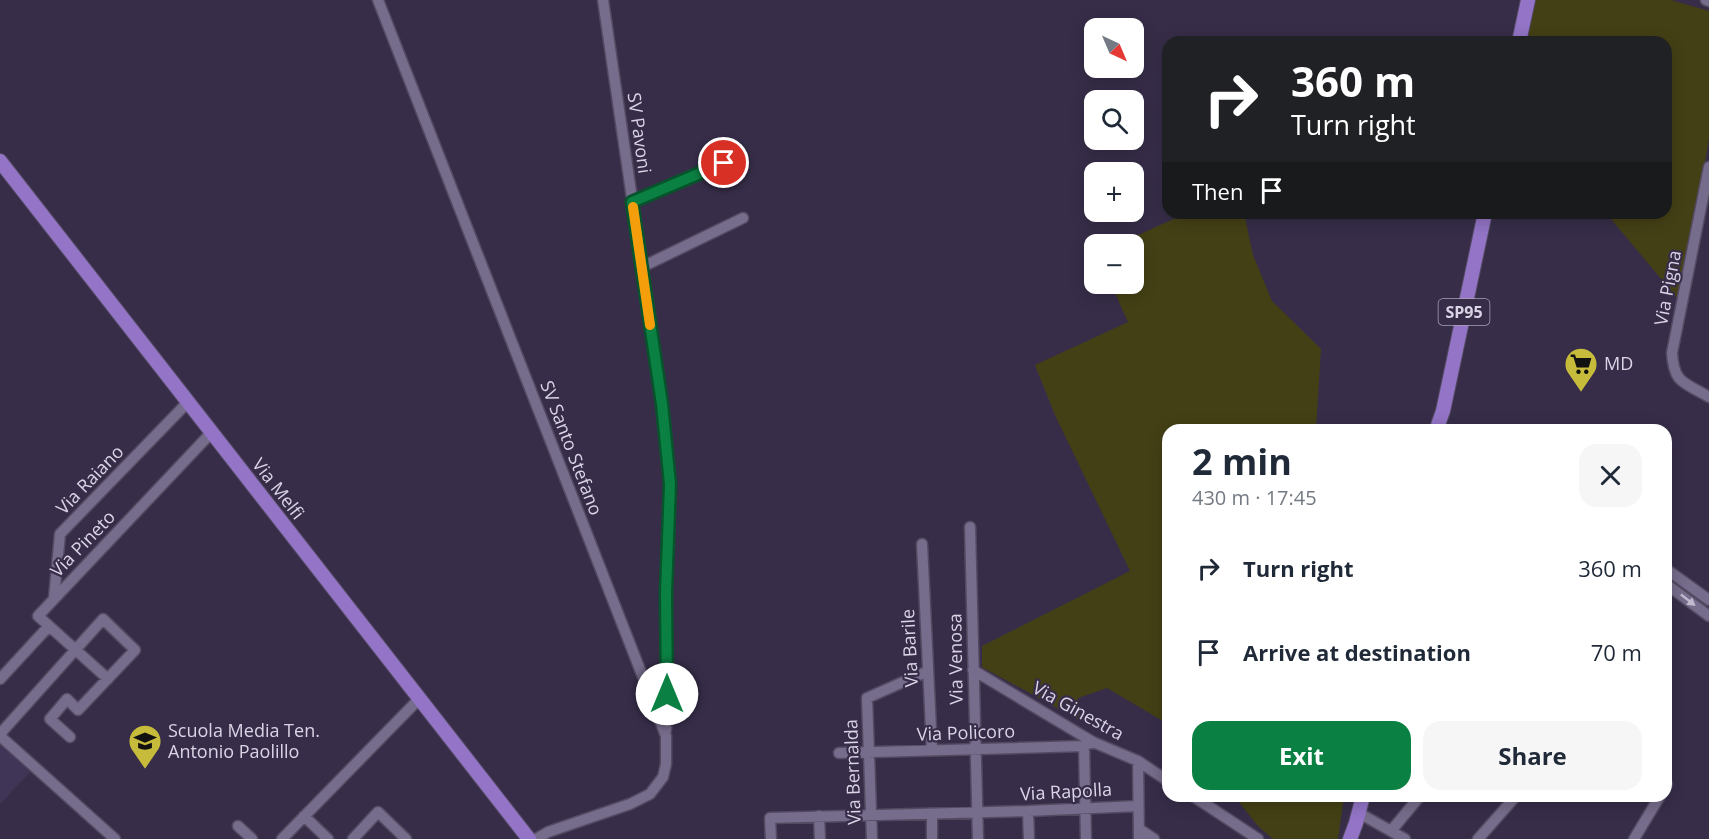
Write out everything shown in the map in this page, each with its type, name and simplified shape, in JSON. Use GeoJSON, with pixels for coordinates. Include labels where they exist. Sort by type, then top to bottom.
{"type":"FeatureCollection","features":[{"type":"Feature","properties":{"kind":"main road"},"geometry":{"type":"LineString","coordinates":[[1520,36],[1527,0]]}},
{"type":"Feature","properties":{"kind":"main road","name":"Via Melfi"},"geometry":{"type":"LineString","coordinates":[[0,161],[523,836]]}},
{"type":"Feature","properties":{"kind":"main road","name":"SP95"},"geometry":{"type":"LineString","coordinates":[[1442,424],[1443,411],[1484,219]]}},
{"type":"Feature","properties":{"kind":"main road"},"geometry":{"type":"LineString","coordinates":[[1350,839],[1362,802]]}},
{"type":"Feature","properties":{"kind":"street","name":"SV Santo Stefano"},"geometry":{"type":"LineString","coordinates":[[378,0],[666,736],[666,764],[663,777],[650,794],[630,804],[548,832],[536,839]]}},
{"type":"Feature","properties":{"kind":"street","name":"SV Pavoni"},"geometry":{"type":"LineString","coordinates":[[603,0],[662,404],[670,484],[666,593],[666,736]]}},
{"type":"Feature","properties":{"kind":"street"},"geometry":{"type":"LineString","coordinates":[[632,202],[724,163]]}},
{"type":"Feature","properties":{"kind":"street","name":"Via Pigna"},"geometry":{"type":"LineString","coordinates":[[1709,167],[1672,353],[1673,369],[1677,377],[1709,397]]}},
{"type":"Feature","properties":{"kind":"street"},"geometry":{"type":"LineString","coordinates":[[642,267],[743,218]]}},
{"type":"Feature","properties":{"kind":"street","name":"Via Raiano"},"geometry":{"type":"LineString","coordinates":[[54,598],[60,534],[188,402]]}},
{"type":"Feature","properties":{"kind":"street","name":"Via Pineto"},"geometry":{"type":"LineString","coordinates":[[49,626],[38,616],[211,433]]}},
{"type":"Feature","properties":{"kind":"street","name":"Via Venosa"},"geometry":{"type":"LineString","coordinates":[[970,527],[978,839]]}},
{"type":"Feature","properties":{"kind":"street","name":"Via Barile"},"geometry":{"type":"LineString","coordinates":[[922,544],[932,750]]}},
{"type":"Feature","properties":{"kind":"street"},"geometry":{"type":"LineString","coordinates":[[1672,573],[1709,600]]}},
{"type":"Feature","properties":{"kind":"street"},"geometry":{"type":"LineString","coordinates":[[1672,588],[1709,616]]}},
{"type":"Feature","properties":{"kind":"street"},"geometry":{"type":"LineString","coordinates":[[70,737],[50,719],[67,699],[78,710],[135,650],[103,619],[0,735],[115,839]]}},
{"type":"Feature","properties":{"kind":"street"},"geometry":{"type":"LineString","coordinates":[[0,679],[49,626],[108,679]]}},
{"type":"Feature","properties":{"kind":"street","name":"Via Ginestra"},"geometry":{"type":"LineString","coordinates":[[973,670],[1089,744],[1138,760],[1162,777]]}},
{"type":"Feature","properties":{"kind":"street","name":"Via Bernalda"},"geometry":{"type":"LineString","coordinates":[[872,839],[867,698],[928,671]]}},
{"type":"Feature","properties":{"kind":"street"},"geometry":{"type":"LineString","coordinates":[[282,839],[419,699]]}},
{"type":"Feature","properties":{"kind":"street"},"geometry":{"type":"LineString","coordinates":[[1086,839],[1085,808],[1089,744]]}},
{"type":"Feature","properties":{"kind":"street","name":"Via Policoro"},"geometry":{"type":"LineString","coordinates":[[839,753],[1089,744]]}},
{"type":"Feature","properties":{"kind":"street"},"geometry":{"type":"LineString","coordinates":[[1138,760],[1139,834],[1154,839]]}},
{"type":"Feature","properties":{"kind":"street"},"geometry":{"type":"LineString","coordinates":[[1202,802],[1258,839]]}},
{"type":"Feature","properties":{"kind":"street"},"geometry":{"type":"LineString","coordinates":[[1391,831],[1415,802]]}},
{"type":"Feature","properties":{"kind":"street"},"geometry":{"type":"LineString","coordinates":[[1478,839],[1511,802]]}},
{"type":"Feature","properties":{"kind":"street"},"geometry":{"type":"LineString","coordinates":[[1634,839],[1656,802]]}},
{"type":"Feature","properties":{"kind":"street","name":"Via Rapolla"},"geometry":{"type":"LineString","coordinates":[[932,814],[1138,806]]}},
{"type":"Feature","properties":{"kind":"street"},"geometry":{"type":"LineString","coordinates":[[1028,811],[1029,839]]}},
{"type":"Feature","properties":{"kind":"street"},"geometry":{"type":"LineString","coordinates":[[353,839],[378,812],[403,838]]}},
{"type":"Feature","properties":{"kind":"street"},"geometry":{"type":"LineString","coordinates":[[1359,813],[1405,839]]}},
{"type":"Feature","properties":{"kind":"street"},"geometry":{"type":"LineString","coordinates":[[771,839],[770,818],[932,814],[932,839]]}},
{"type":"Feature","properties":{"kind":"street"},"geometry":{"type":"LineString","coordinates":[[304,816],[328,839]]}},
{"type":"Feature","properties":{"kind":"street"},"geometry":{"type":"LineString","coordinates":[[819,816],[820,839]]}},
{"type":"Feature","properties":{"kind":"street"},"geometry":{"type":"LineString","coordinates":[[238,826],[252,839]]}},
{"type":"Feature","properties":{"kind":"shaded area"},"geometry":{"type":"Polygon","coordinates":[[[1535,0],[1671,0],[1709,11],[1709,138],[1682,304],[1611,219],[1672,219],[1672,36],[1528,36],[1535,0]]]}},
{"type":"Feature","properties":{"kind":"shaded area"},"geometry":{"type":"Polygon","coordinates":[[[1174,219],[1245,219],[1253,255],[1272,301],[1321,349],[1316,424],[1162,424],[1162,720],[1107,688],[1078,698],[1081,721],[982,667],[982,646],[1130,571],[1055,415],[1035,365],[1128,322],[1115,294],[1144,294],[1144,234],[1140,234],[1174,219]]]}},
{"type":"Feature","properties":{"kind":"shaded area"},"geometry":{"type":"Polygon","coordinates":[[[0,744],[30,772],[0,804],[0,744]]]}},
{"type":"Feature","properties":{"kind":"shaded area"},"geometry":{"type":"Polygon","coordinates":[[[1239,802],[1343,802],[1338,839],[1273,839],[1257,825],[1239,802]]]}},
{"type":"Feature","properties":{"kind":"slow traffic"},"geometry":{"type":"LineString","coordinates":[[633,207],[650,325]]}},
{"type":"Feature","properties":{"kind":"place","name":"MD"},"geometry":{"type":"Point","coordinates":[1581,393]}},
{"type":"Feature","properties":{"kind":"place","name":"Scuola Media Ten. Antonio Paolillo"},"geometry":{"type":"Point","coordinates":[145,770]}},
{"type":"Feature","properties":{"kind":"route"},"geometry":{"type":"LineString","coordinates":[[667,694],[666,593],[670,484],[662,404],[632,202],[724,163]]}}]}
